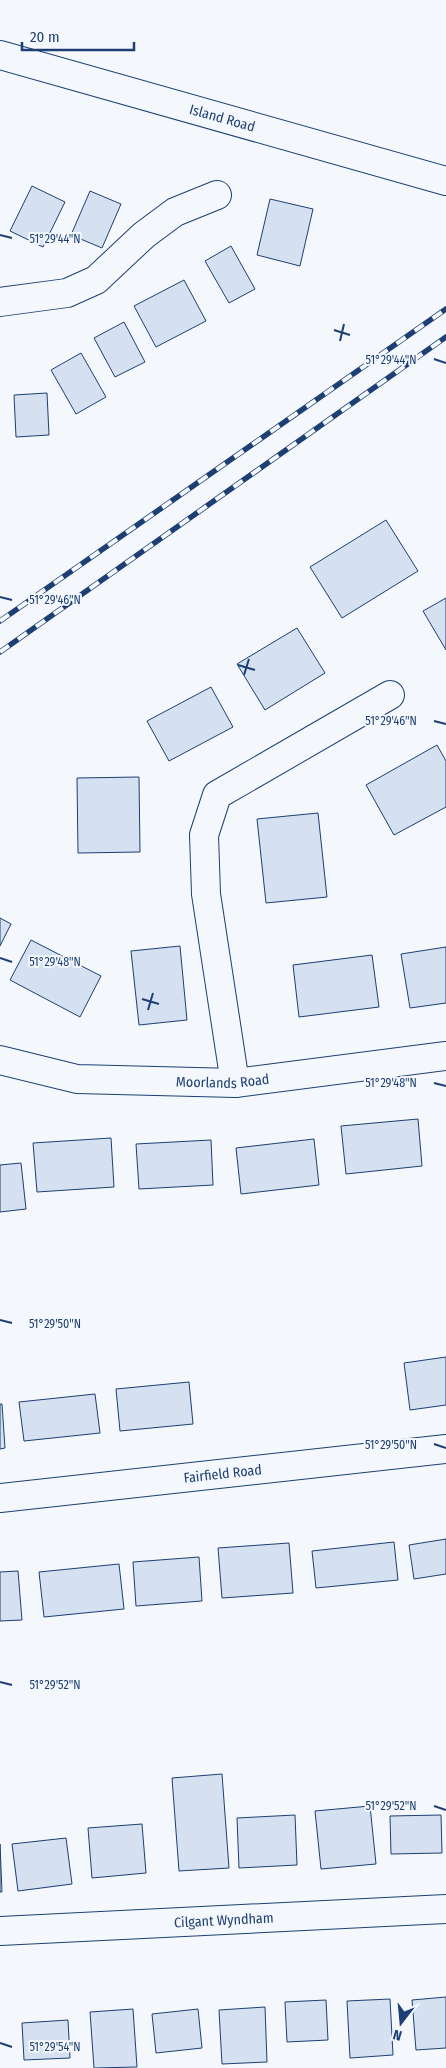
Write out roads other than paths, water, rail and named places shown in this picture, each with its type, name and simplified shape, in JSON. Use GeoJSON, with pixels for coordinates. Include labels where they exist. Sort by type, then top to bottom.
{"type":"FeatureCollection","features":[{"type":"Feature","properties":{"kind":"street","name":"Island Road"},"geometry":{"type":"LineString","coordinates":[[0,55],[446,181]]}},
{"type":"Feature","properties":{"kind":"street"},"geometry":{"type":"LineString","coordinates":[[0,302],[67,293],[96,280],[144,235],[175,212],[217,194]]}},
{"type":"Feature","properties":{"kind":"street"},"geometry":{"type":"LineString","coordinates":[[235,1083],[206,894],[204,834],[217,795],[390,694]]}},
{"type":"Feature","properties":{"kind":"street","name":"Moorlands Road"},"geometry":{"type":"LineString","coordinates":[[0,1060],[77,1079],[235,1083],[446,1056]]}},
{"type":"Feature","properties":{"kind":"street","name":"Fairfield Road"},"geometry":{"type":"LineString","coordinates":[[0,1498],[446,1449]]}},
{"type":"Feature","properties":{"kind":"street","name":"Cilgant Wyndham"},"geometry":{"type":"LineString","coordinates":[[0,1931],[446,1909]]}},
{"type":"Feature","properties":{"kind":"railway"},"geometry":{"type":"LineString","coordinates":[[0,621],[446,309]]}},
{"type":"Feature","properties":{"kind":"railway"},"geometry":{"type":"LineString","coordinates":[[0,652],[446,337]]}}]}
